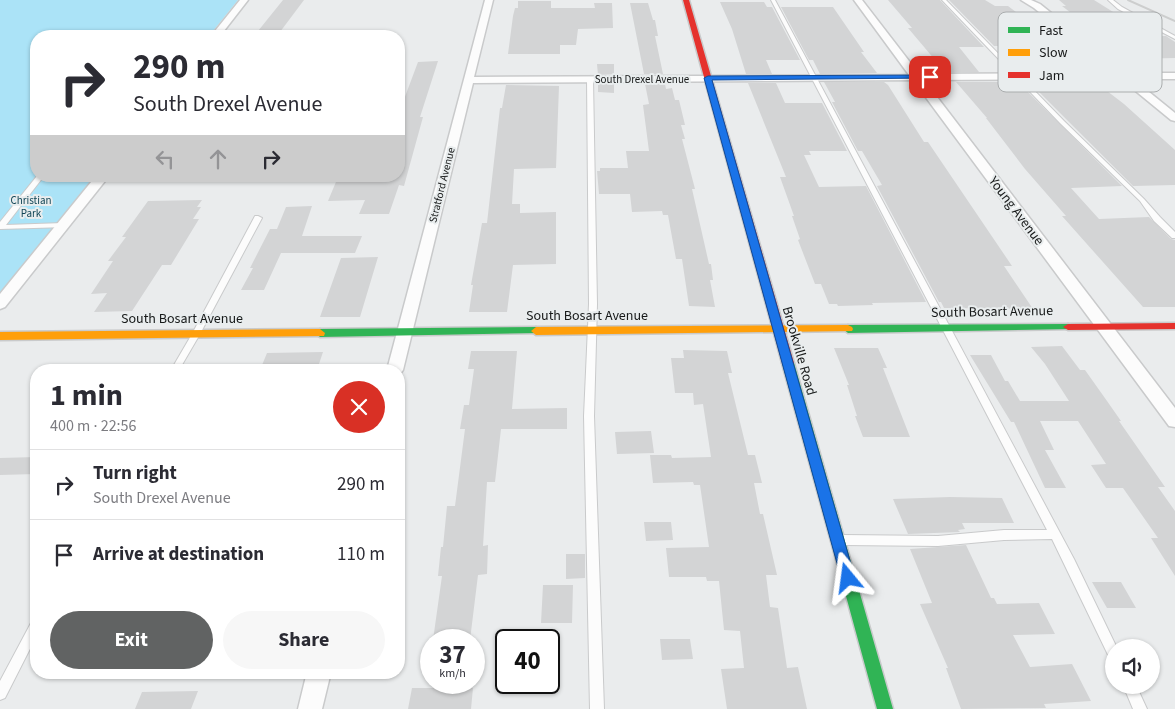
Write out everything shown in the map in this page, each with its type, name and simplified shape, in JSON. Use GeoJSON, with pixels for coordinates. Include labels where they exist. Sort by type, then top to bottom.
{"type":"FeatureCollection","features":[{"type":"Feature","properties":{"kind":"street"},"geometry":{"type":"LineString","coordinates":[[220,30],[244,0]]}},
{"type":"Feature","properties":{"kind":"street","name":"Stratford Avenue"},"geometry":{"type":"LineString","coordinates":[[396,364],[489,0]]}},
{"type":"Feature","properties":{"kind":"street","name":"Brookville Road"},"geometry":{"type":"LineString","coordinates":[[686,0],[885,709]]}},
{"type":"Feature","properties":{"kind":"street","name":"Young Avenue"},"geometry":{"type":"LineString","coordinates":[[858,0],[1175,421]]}},
{"type":"Feature","properties":{"kind":"street"},"geometry":{"type":"LineString","coordinates":[[1025,0],[1044,12]]}},
{"type":"Feature","properties":{"kind":"street","name":"South Drexel Avenue"},"geometry":{"type":"LineString","coordinates":[[469,80],[998,76]]}},
{"type":"Feature","properties":{"kind":"street","name":"South Drexel Avenue"},"geometry":{"type":"LineString","coordinates":[[1162,76],[1175,76]]}},
{"type":"Feature","properties":{"kind":"street"},"geometry":{"type":"LineString","coordinates":[[1143,92],[1175,118]]}},
{"type":"Feature","properties":{"kind":"street"},"geometry":{"type":"LineString","coordinates":[[0,304],[98,182]]}},
{"type":"Feature","properties":{"kind":"street","name":"South Bosart Avenue"},"geometry":{"type":"LineString","coordinates":[[0,336],[1175,326]]}},
{"type":"Feature","properties":{"kind":"street"},"geometry":{"type":"LineString","coordinates":[[310,709],[317,679]]}},
{"type":"Feature","properties":{"kind":"lane"},"geometry":{"type":"LineString","coordinates":[[774,0],[812,78],[856,155],[1055,534],[1107,639]]}},
{"type":"Feature","properties":{"kind":"lane"},"geometry":{"type":"LineString","coordinates":[[944,0],[998,55]]}},
{"type":"Feature","properties":{"kind":"lane"},"geometry":{"type":"LineString","coordinates":[[1110,0],[1127,12]]}},
{"type":"Feature","properties":{"kind":"lane"},"geometry":{"type":"LineString","coordinates":[[1162,31],[1175,38]]}},
{"type":"Feature","properties":{"kind":"lane"},"geometry":{"type":"LineString","coordinates":[[590,79],[593,304],[589,416],[597,709]]}},
{"type":"Feature","properties":{"kind":"lane"},"geometry":{"type":"LineString","coordinates":[[1034,92],[1108,168],[1142,200],[1157,219],[1175,236]]}},
{"type":"Feature","properties":{"kind":"lane"},"geometry":{"type":"LineString","coordinates":[[36,182],[0,227],[64,225]]}},
{"type":"Feature","properties":{"kind":"lane"},"geometry":{"type":"LineString","coordinates":[[178,364],[258,218]]}},
{"type":"Feature","properties":{"kind":"lane"},"geometry":{"type":"LineString","coordinates":[[837,540],[938,541],[1004,535],[1055,534]]}},
{"type":"Feature","properties":{"kind":"lane"},"geometry":{"type":"LineString","coordinates":[[0,694],[30,636]]}},
{"type":"Feature","properties":{"kind":"lane"},"geometry":{"type":"LineString","coordinates":[[1133,694],[1140,709]]}},
{"type":"Feature","properties":{"kind":"green space","name":"Christian Park"},"geometry":{"type":"Polygon","coordinates":[[[0,0],[238,0],[214,30],[30,30],[30,182],[91,182],[0,295],[0,0]]]}},
{"type":"Feature","properties":{"kind":"building"},"geometry":{"type":"Polygon","coordinates":[[[283,0],[304,0],[282,30],[259,30],[283,0]]]}},
{"type":"Feature","properties":{"kind":"building"},"geometry":{"type":"Polygon","coordinates":[[[888,0],[940,0],[984,47],[959,47],[979,72],[948,72],[944,67],[941,67],[908,28],[912,28],[888,0]]]}},
{"type":"Feature","properties":{"kind":"building"},"geometry":{"type":"Polygon","coordinates":[[[949,0],[985,0],[995,6],[1008,6],[1016,12],[998,12],[998,46],[994,46],[949,0]]]}},
{"type":"Feature","properties":{"kind":"building"},"geometry":{"type":"Polygon","coordinates":[[[1059,0],[1094,0],[1113,12],[1070,12],[1062,6],[1066,6],[1059,0]]]}},
{"type":"Feature","properties":{"kind":"building"},"geometry":{"type":"Polygon","coordinates":[[[518,1],[551,1],[551,8],[595,8],[594,3],[612,3],[613,28],[578,29],[576,45],[560,45],[560,54],[508,54],[513,16],[515,8],[518,8],[518,1]]]}},
{"type":"Feature","properties":{"kind":"building"},"geometry":{"type":"Polygon","coordinates":[[[720,2],[764,2],[767,7],[772,7],[800,60],[766,60],[772,74],[746,74],[732,29],[720,2]]]}},
{"type":"Feature","properties":{"kind":"building"},"geometry":{"type":"Polygon","coordinates":[[[630,3],[648,3],[653,20],[655,20],[658,36],[655,36],[663,74],[644,74],[630,3]]]}},
{"type":"Feature","properties":{"kind":"building"},"geometry":{"type":"Polygon","coordinates":[[[781,7],[833,7],[864,52],[861,52],[877,73],[820,74],[813,60],[809,60],[781,7]]]}},
{"type":"Feature","properties":{"kind":"building"},"geometry":{"type":"Polygon","coordinates":[[[1162,36],[1166,36],[1175,42],[1175,58],[1162,58],[1162,36]]]}},
{"type":"Feature","properties":{"kind":"building"},"geometry":{"type":"Polygon","coordinates":[[[438,61],[420,117],[423,117],[404,186],[399,185],[389,214],[359,214],[365,200],[328,201],[336,182],[405,182],[405,97],[418,62],[438,61]]]}},
{"type":"Feature","properties":{"kind":"building"},"geometry":{"type":"Polygon","coordinates":[[[597,64],[614,64],[614,74],[598,75],[597,64]]]}},
{"type":"Feature","properties":{"kind":"building"},"geometry":{"type":"Polygon","coordinates":[[[824,82],[884,82],[888,85],[924,142],[928,142],[1012,266],[1004,266],[1033,309],[944,308],[877,186],[882,185],[862,151],[858,151],[832,102],[835,102],[824,82]]]}},
{"type":"Feature","properties":{"kind":"building"},"geometry":{"type":"Polygon","coordinates":[[[956,82],[998,82],[998,92],[1028,92],[1122,186],[1071,188],[1099,219],[1149,217],[1171,239],[1175,240],[1175,307],[1143,307],[1062,216],[1066,216],[1025,169],[987,118],[956,82]]]}},
{"type":"Feature","properties":{"kind":"building"},"geometry":{"type":"Polygon","coordinates":[[[748,83],[776,83],[785,103],[822,103],[847,151],[809,151],[811,155],[804,155],[819,187],[866,186],[926,302],[838,306],[837,304],[829,304],[821,284],[815,284],[798,240],[800,239],[792,216],[794,216],[780,177],[786,177],[748,83]]]}},
{"type":"Feature","properties":{"kind":"building"},"geometry":{"type":"Polygon","coordinates":[[[598,84],[614,84],[614,93],[598,92],[598,84]]]}},
{"type":"Feature","properties":{"kind":"building"},"geometry":{"type":"Polygon","coordinates":[[[645,84],[665,84],[666,89],[672,88],[675,100],[679,100],[685,125],[681,125],[685,139],[682,139],[695,189],[692,189],[709,264],[711,264],[713,280],[710,280],[715,307],[689,306],[682,259],[676,259],[668,215],[663,215],[662,211],[632,212],[630,194],[599,194],[597,171],[600,171],[600,168],[628,168],[626,151],[649,151],[643,105],[649,104],[645,84]]]}},
{"type":"Feature","properties":{"kind":"building"},"geometry":{"type":"Polygon","coordinates":[[[506,85],[559,86],[556,168],[514,169],[512,204],[520,204],[520,213],[556,212],[556,264],[513,265],[507,312],[469,312],[473,285],[471,285],[482,223],[487,223],[500,108],[502,108],[506,85]]]}},
{"type":"Feature","properties":{"kind":"building"},"geometry":{"type":"Polygon","coordinates":[[[1039,92],[1108,92],[1175,150],[1175,185],[1133,186],[1039,92]]]}},
{"type":"Feature","properties":{"kind":"building"},"geometry":{"type":"Polygon","coordinates":[[[202,200],[197,207],[201,207],[193,219],[199,219],[171,265],[162,265],[132,311],[94,312],[107,293],[91,294],[113,261],[108,261],[126,237],[122,237],[148,201],[202,200]]]}},
{"type":"Feature","properties":{"kind":"building"},"geometry":{"type":"Polygon","coordinates":[[[312,206],[302,236],[362,236],[355,253],[281,253],[264,290],[241,290],[270,229],[277,229],[286,207],[312,206]]]}},
{"type":"Feature","properties":{"kind":"building"},"geometry":{"type":"Polygon","coordinates":[[[378,257],[360,317],[320,317],[341,258],[378,257]]]}},
{"type":"Feature","properties":{"kind":"building"},"geometry":{"type":"Polygon","coordinates":[[[1062,346],[1080,370],[1085,370],[1165,487],[1158,487],[1175,511],[1175,576],[1151,538],[1158,538],[1123,488],[1106,488],[1091,465],[1106,464],[1078,421],[1040,421],[1054,450],[1045,450],[1066,488],[1045,488],[1014,422],[1011,422],[970,355],[991,355],[1005,381],[1008,381],[1020,401],[1069,401],[1045,364],[1031,347],[1062,346]]]}},
{"type":"Feature","properties":{"kind":"building"},"geometry":{"type":"Polygon","coordinates":[[[834,348],[878,348],[887,368],[883,368],[910,437],[863,437],[855,416],[857,416],[847,385],[849,385],[834,348]]]}},
{"type":"Feature","properties":{"kind":"building"},"geometry":{"type":"Polygon","coordinates":[[[683,350],[727,351],[732,373],[728,373],[748,455],[755,455],[762,483],[754,483],[760,514],[763,514],[777,575],[766,575],[770,607],[778,608],[787,668],[798,667],[807,709],[727,709],[721,669],[744,668],[740,631],[724,630],[719,581],[707,581],[706,577],[669,577],[666,548],[709,547],[700,485],[694,485],[693,482],[653,483],[650,455],[671,455],[672,458],[711,457],[703,404],[694,405],[693,393],[675,393],[671,358],[684,358],[683,350]]]}},
{"type":"Feature","properties":{"kind":"building"},"geometry":{"type":"Polygon","coordinates":[[[471,351],[517,351],[512,409],[567,408],[567,429],[501,429],[495,482],[487,482],[483,546],[488,545],[487,574],[478,575],[471,629],[435,629],[442,576],[438,576],[447,506],[455,506],[465,429],[460,429],[464,405],[469,405],[474,369],[468,369],[471,351]]]}},
{"type":"Feature","properties":{"kind":"building"},"geometry":{"type":"Polygon","coordinates":[[[323,352],[319,364],[262,364],[267,353],[323,352]]]}},
{"type":"Feature","properties":{"kind":"building"},"geometry":{"type":"Polygon","coordinates":[[[651,431],[654,453],[617,454],[615,432],[651,431]]]}},
{"type":"Feature","properties":{"kind":"building"},"geometry":{"type":"Polygon","coordinates":[[[30,457],[30,474],[0,475],[0,458],[30,457]]]}},
{"type":"Feature","properties":{"kind":"building"},"geometry":{"type":"Polygon","coordinates":[[[1002,498],[1014,523],[962,523],[965,529],[958,530],[960,532],[908,534],[893,499],[1002,498]]]}},
{"type":"Feature","properties":{"kind":"building"},"geometry":{"type":"Polygon","coordinates":[[[644,522],[671,522],[673,540],[646,541],[644,522]]]}},
{"type":"Feature","properties":{"kind":"building"},"geometry":{"type":"Polygon","coordinates":[[[966,545],[991,598],[994,598],[997,604],[1039,603],[1055,634],[1013,635],[1030,667],[1072,664],[1091,701],[1044,704],[1046,708],[961,709],[946,668],[948,668],[920,604],[932,603],[910,549],[966,545]]]}},
{"type":"Feature","properties":{"kind":"building"},"geometry":{"type":"Polygon","coordinates":[[[566,554],[585,554],[585,578],[566,579],[566,554]]]}},
{"type":"Feature","properties":{"kind":"building"},"geometry":{"type":"Polygon","coordinates":[[[1092,582],[1121,582],[1136,608],[1107,608],[1092,582]]]}},
{"type":"Feature","properties":{"kind":"building"},"geometry":{"type":"Polygon","coordinates":[[[543,585],[573,585],[572,623],[541,623],[543,585]]]}},
{"type":"Feature","properties":{"kind":"building"},"geometry":{"type":"Polygon","coordinates":[[[660,639],[690,639],[693,659],[662,660],[660,639]]]}},
{"type":"Feature","properties":{"kind":"building"},"geometry":{"type":"Polygon","coordinates":[[[412,688],[420,688],[420,694],[472,694],[471,709],[408,709],[412,688]]]}},
{"type":"Feature","properties":{"kind":"building"},"geometry":{"type":"Polygon","coordinates":[[[198,691],[191,709],[135,709],[142,692],[198,691]]]}},
{"type":"Feature","properties":{"kind":"railway"},"geometry":{"type":"LineString","coordinates":[[1128,0],[1155,12]]}},
{"type":"Feature","properties":{"kind":"railway"},"geometry":{"type":"LineString","coordinates":[[1162,15],[1175,21]]}},
{"type":"Feature","properties":{"kind":"traffic: fast"},"geometry":{"type":"LineString","coordinates":[[848,329],[1068,327]]}},
{"type":"Feature","properties":{"kind":"traffic: fast"},"geometry":{"type":"LineString","coordinates":[[320,333],[536,331]]}},
{"type":"Feature","properties":{"kind":"traffic: fast"},"geometry":{"type":"LineString","coordinates":[[788,363],[885,709]]}},
{"type":"Feature","properties":{"kind":"traffic: slow"},"geometry":{"type":"LineString","coordinates":[[536,331],[848,329]]}},
{"type":"Feature","properties":{"kind":"traffic: slow"},"geometry":{"type":"LineString","coordinates":[[0,336],[320,333]]}},
{"type":"Feature","properties":{"kind":"traffic: jam"},"geometry":{"type":"LineString","coordinates":[[686,0],[788,363]]}},
{"type":"Feature","properties":{"kind":"traffic: jam"},"geometry":{"type":"LineString","coordinates":[[1068,327],[1175,326]]}},
{"type":"Feature","properties":{"kind":"route"},"geometry":{"type":"LineString","coordinates":[[848,578],[708,78],[930,77]]}}]}
